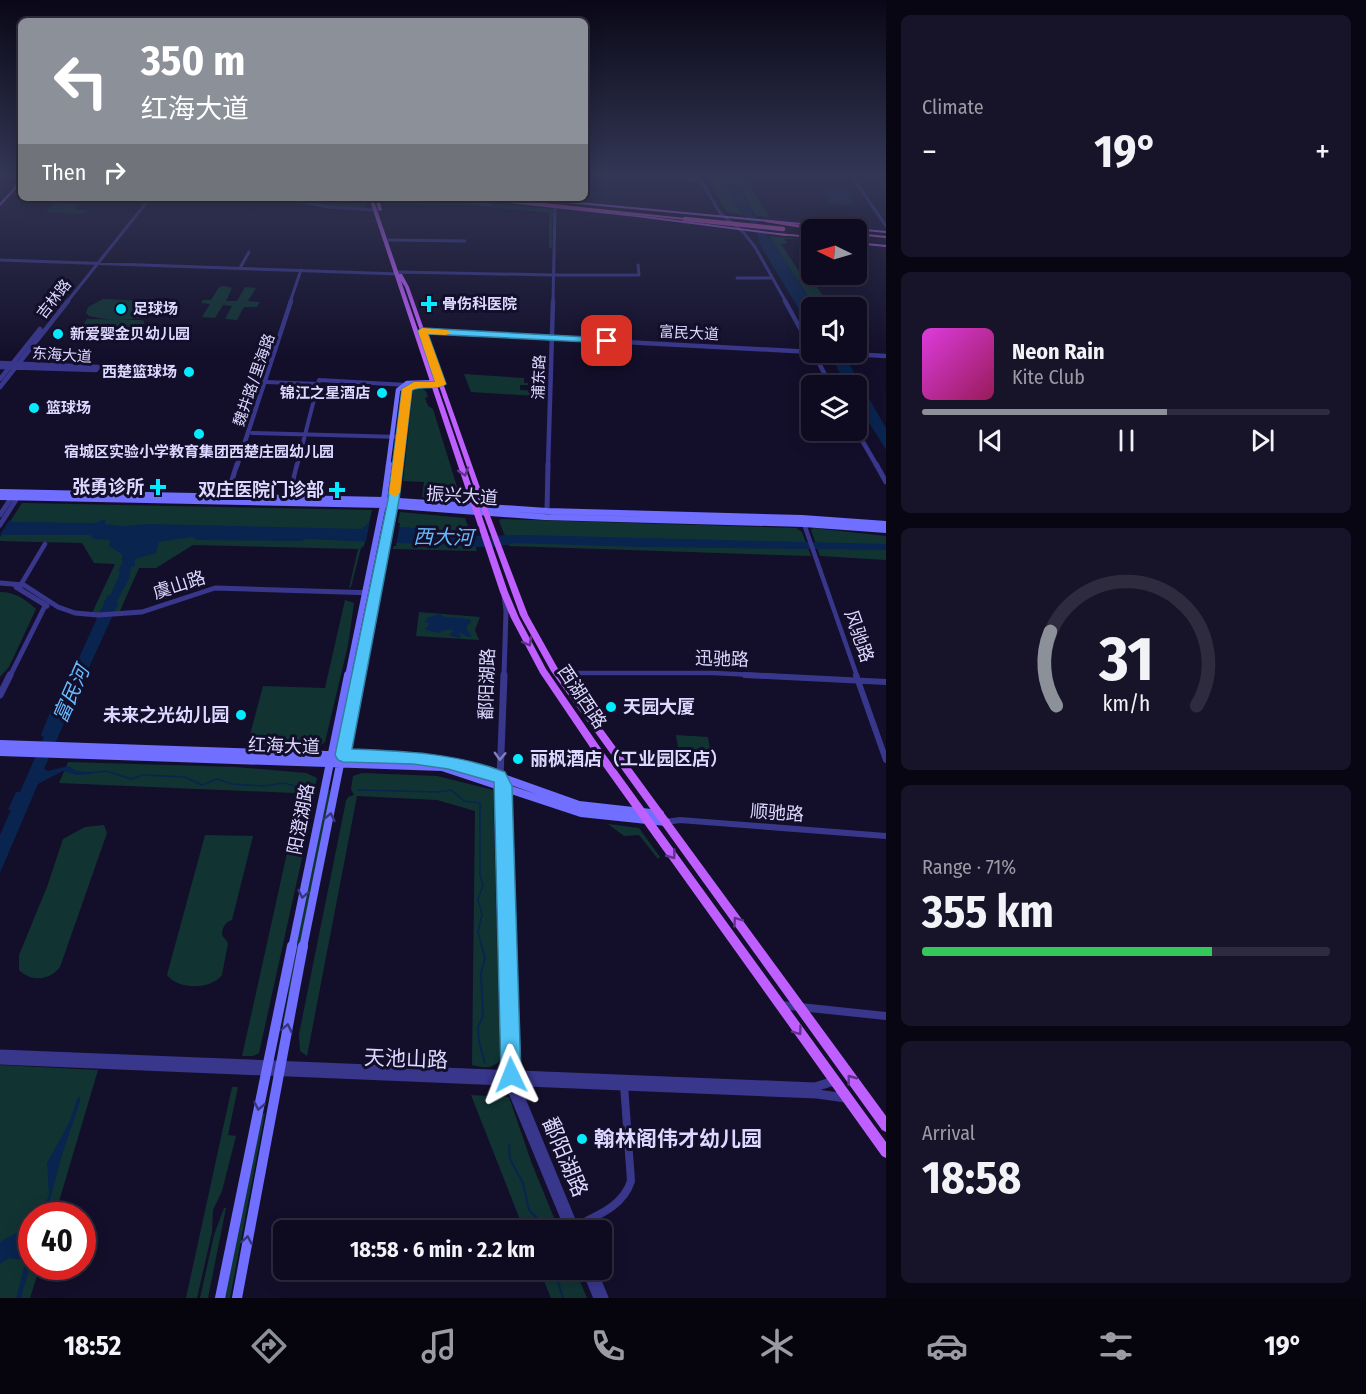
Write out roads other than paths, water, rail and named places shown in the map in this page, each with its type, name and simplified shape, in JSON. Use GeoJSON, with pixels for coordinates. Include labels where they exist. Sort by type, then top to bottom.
{"type":"FeatureCollection","features":[{"type":"Feature","properties":{"kind":"highway"},"geometry":{"type":"LineString","coordinates":[[867,238],[886,239]]}},
{"type":"Feature","properties":{"kind":"main road","name":"西湖西路"},"geometry":{"type":"LineString","coordinates":[[387,236],[437,383],[493,532],[494,549],[504,592],[543,671],[644,817],[886,1152]]}},
{"type":"Feature","properties":{"kind":"main road","name":"西湖西路"},"geometry":{"type":"LineString","coordinates":[[388,236],[398,273],[422,331],[483,532],[494,549],[524,615],[557,673],[886,1126]]}},
{"type":"Feature","properties":{"kind":"main road"},"geometry":{"type":"LineString","coordinates":[[867,241],[886,246]]}},
{"type":"Feature","properties":{"kind":"main road"},"geometry":{"type":"LineString","coordinates":[[402,384],[437,383]]}},
{"type":"Feature","properties":{"kind":"main road"},"geometry":{"type":"LineString","coordinates":[[416,385],[437,383]]}},
{"type":"Feature","properties":{"kind":"main road","name":"阳澄湖路"},"geometry":{"type":"LineString","coordinates":[[237,1298],[278,1069],[375,595],[381,513],[398,390],[402,384]]}},
{"type":"Feature","properties":{"kind":"main road","name":"阳澄湖路"},"geometry":{"type":"LineString","coordinates":[[220,1298],[364,594],[391,513],[407,389],[416,385]]}},
{"type":"Feature","properties":{"kind":"main road","name":"振兴大道"},"geometry":{"type":"LineString","coordinates":[[0,492],[16,495],[383,502],[476,510],[886,524]]}},
{"type":"Feature","properties":{"kind":"main road","name":"振兴大道"},"geometry":{"type":"LineString","coordinates":[[0,497],[16,495],[227,496],[289,500]]}},
{"type":"Feature","properties":{"kind":"main road","name":"振兴大道"},"geometry":{"type":"LineString","coordinates":[[485,510],[545,517],[803,521],[886,530]]}},
{"type":"Feature","properties":{"kind":"main road","name":"红海大道"},"geometry":{"type":"LineString","coordinates":[[0,744],[36,745],[67,750]]}},
{"type":"Feature","properties":{"kind":"main road","name":"红海大道"},"geometry":{"type":"LineString","coordinates":[[0,752],[32,753],[67,750],[342,759],[442,767],[501,783],[581,813],[663,818]]}},
{"type":"Feature","properties":{"kind":"street","name":"吉林路"},"geometry":{"type":"LineString","coordinates":[[0,387],[14,366],[118,236]]}},
{"type":"Feature","properties":{"kind":"street","name":"浦东路"},"geometry":{"type":"LineString","coordinates":[[547,511],[554,236]]}},
{"type":"Feature","properties":{"kind":"street"},"geometry":{"type":"LineString","coordinates":[[744,236],[757,252],[801,332]]}},
{"type":"Feature","properties":{"kind":"street"},"geometry":{"type":"LineString","coordinates":[[389,240],[465,241]]}},
{"type":"Feature","properties":{"kind":"street"},"geometry":{"type":"LineString","coordinates":[[240,267],[249,252]]}},
{"type":"Feature","properties":{"kind":"street"},"geometry":{"type":"LineString","coordinates":[[0,259],[398,273]]}},
{"type":"Feature","properties":{"kind":"street"},"geometry":{"type":"LineString","coordinates":[[240,267],[398,273],[640,275],[638,265]]}},
{"type":"Feature","properties":{"kind":"street","name":"魏井路/里海路"},"geometry":{"type":"LineString","coordinates":[[227,496],[301,270]]}},
{"type":"Feature","properties":{"kind":"street"},"geometry":{"type":"LineString","coordinates":[[737,278],[771,278]]}},
{"type":"Feature","properties":{"kind":"street","name":"富民大道"},"geometry":{"type":"LineString","coordinates":[[422,331],[801,351]]}},
{"type":"Feature","properties":{"kind":"street","name":"富民大道"},"geometry":{"type":"LineString","coordinates":[[867,355],[886,356]]}},
{"type":"Feature","properties":{"kind":"street","name":"东海大道"},"geometry":{"type":"LineString","coordinates":[[0,365],[14,366],[96,370],[98,368],[14,366]]}},
{"type":"Feature","properties":{"kind":"street","name":"吉林路"},"geometry":{"type":"LineString","coordinates":[[0,379],[14,366]]}},
{"type":"Feature","properties":{"kind":"street"},"geometry":{"type":"LineString","coordinates":[[289,500],[319,380],[416,385]]}},
{"type":"Feature","properties":{"kind":"street"},"geometry":{"type":"LineString","coordinates":[[265,382],[318,384]]}},
{"type":"Feature","properties":{"kind":"street"},"geometry":{"type":"LineString","coordinates":[[252,433],[401,436]]}},
{"type":"Feature","properties":{"kind":"street"},"geometry":{"type":"LineString","coordinates":[[862,441],[886,482]]}},
{"type":"Feature","properties":{"kind":"street"},"geometry":{"type":"LineString","coordinates":[[0,525],[16,495]]}},
{"type":"Feature","properties":{"kind":"street","name":"风驰路"},"geometry":{"type":"LineString","coordinates":[[803,521],[886,760]]}},
{"type":"Feature","properties":{"kind":"street"},"geometry":{"type":"LineString","coordinates":[[20,586],[45,544]]}},
{"type":"Feature","properties":{"kind":"street","name":"虞山路"},"geometry":{"type":"LineString","coordinates":[[0,585],[20,586],[58,607],[97,617]]}},
{"type":"Feature","properties":{"kind":"street","name":"虞山路"},"geometry":{"type":"LineString","coordinates":[[20,586],[45,606],[70,615],[97,617],[121,616],[162,609],[210,591],[375,595]]}},
{"type":"Feature","properties":{"kind":"street","name":"鄱阳湖路"},"geometry":{"type":"LineString","coordinates":[[504,592],[506,611],[501,783],[510,1078],[568,1220]]}},
{"type":"Feature","properties":{"kind":"street"},"geometry":{"type":"LineString","coordinates":[[0,695],[45,606]]}},
{"type":"Feature","properties":{"kind":"street","name":"迅驰路"},"geometry":{"type":"LineString","coordinates":[[557,673],[714,673],[886,682]]}},
{"type":"Feature","properties":{"kind":"street","name":"顺驰路"},"geometry":{"type":"LineString","coordinates":[[663,818],[886,836]]}},
{"type":"Feature","properties":{"kind":"street"},"geometry":{"type":"LineString","coordinates":[[779,1005],[886,1016]]}},
{"type":"Feature","properties":{"kind":"street","name":"天池山路"},"geometry":{"type":"LineString","coordinates":[[0,1054],[266,1069]]}},
{"type":"Feature","properties":{"kind":"street","name":"天池山路"},"geometry":{"type":"LineString","coordinates":[[0,1060],[624,1083],[817,1094],[846,1098]]}},
{"type":"Feature","properties":{"kind":"street","name":"天池山路"},"geometry":{"type":"LineString","coordinates":[[624,1083],[815,1087],[834,1081]]}},
{"type":"Feature","properties":{"kind":"street"},"geometry":{"type":"LineString","coordinates":[[588,1220],[620,1202],[628,1194],[631,1181],[624,1083]]}},
{"type":"Feature","properties":{"kind":"street"},"geometry":{"type":"LineString","coordinates":[[591,1280],[598,1298]]}},
{"type":"Feature","properties":{"kind":"street"},"geometry":{"type":"LineString","coordinates":[[597,1280],[604,1298]]}},
{"type":"Feature","properties":{"kind":"water"},"geometry":{"type":"Polygon","coordinates":[[[758,236],[767,236],[770,238],[808,297],[801,297],[801,312],[759,243],[758,236]]]}},
{"type":"Feature","properties":{"kind":"water"},"geometry":{"type":"Polygon","coordinates":[[[835,363],[849,363],[856,375],[841,375],[835,363]]]}},
{"type":"Feature","properties":{"kind":"water"},"geometry":{"type":"Polygon","coordinates":[[[867,395],[886,428],[886,450],[867,419],[867,395]]]}},
{"type":"Feature","properties":{"kind":"water"},"geometry":{"type":"Polygon","coordinates":[[[106,519],[105,524],[121,526],[149,524],[362,529],[367,524],[460,532],[466,536],[524,535],[886,544],[886,550],[514,543],[485,547],[435,544],[434,540],[422,540],[421,544],[307,539],[301,541],[197,540],[192,537],[159,542],[156,553],[135,559],[135,566],[131,567],[129,579],[117,601],[118,604],[69,711],[64,714],[67,716],[44,769],[48,771],[68,766],[77,771],[92,774],[77,775],[63,771],[38,784],[0,873],[0,835],[11,810],[8,810],[16,792],[20,792],[44,737],[41,736],[42,732],[51,710],[55,710],[61,697],[58,696],[64,682],[68,682],[107,596],[111,594],[120,573],[118,571],[123,562],[121,559],[123,555],[109,546],[110,540],[93,539],[90,535],[0,535],[9,520],[14,522],[95,523],[106,519]]]}},
{"type":"Feature","properties":{"kind":"water"},"geometry":{"type":"Polygon","coordinates":[[[439,614],[446,617],[470,619],[471,623],[467,625],[467,630],[472,636],[468,637],[459,632],[461,637],[458,638],[449,635],[454,630],[438,633],[426,630],[425,627],[428,627],[429,623],[425,622],[427,618],[439,614]]]}},
{"type":"Feature","properties":{"kind":"water"},"geometry":{"type":"Polygon","coordinates":[[[78,1097],[80,1097],[49,1202],[46,1202],[49,1195],[47,1163],[69,1123],[78,1097]]]}},
{"type":"Feature","properties":{"kind":"water"},"geometry":{"type":"Polygon","coordinates":[[[18,1232],[18,1259],[9,1258],[0,1264],[0,1242],[18,1232]]]}},
{"type":"Feature","properties":{"kind":"water"},"geometry":{"type":"Polygon","coordinates":[[[21,1280],[26,1280],[21,1298],[16,1298],[21,1280]]]}},
{"type":"Feature","properties":{"kind":"waterway"},"geometry":{"type":"LineString","coordinates":[[90,773],[106,771],[131,779],[143,775],[185,777],[202,785],[217,779],[232,784],[263,786],[284,783],[303,788]]}},
{"type":"Feature","properties":{"kind":"waterway"},"geometry":{"type":"LineString","coordinates":[[358,790],[439,792],[451,790],[464,801],[480,803],[480,875],[483,885],[478,899],[482,915],[478,931],[482,948]]}},
{"type":"Feature","properties":{"kind":"waterway"},"geometry":{"type":"LineString","coordinates":[[482,946],[485,958],[481,973],[483,1016],[478,1027],[479,1042],[485,1063]]}},
{"type":"Feature","properties":{"kind":"waterway"},"geometry":{"type":"LineString","coordinates":[[509,1145],[510,1159],[523,1183],[529,1210],[538,1220]]}},
{"type":"Feature","properties":{"kind":"waterway"},"geometry":{"type":"LineString","coordinates":[[557,1280],[563,1298]]}},
{"type":"Feature","properties":{"kind":"place","name":"骨伤科医院"},"geometry":{"type":"Point","coordinates":[429,304]}},
{"type":"Feature","properties":{"kind":"place","name":"足球场"},"geometry":{"type":"Point","coordinates":[121,309]}},
{"type":"Feature","properties":{"kind":"place","name":"新爱婴金贝幼儿园"},"geometry":{"type":"Point","coordinates":[58,334]}},
{"type":"Feature","properties":{"kind":"place","name":"西楚篮球场"},"geometry":{"type":"Point","coordinates":[189,372]}},
{"type":"Feature","properties":{"kind":"place","name":"锦江之星酒店"},"geometry":{"type":"Point","coordinates":[382,393]}},
{"type":"Feature","properties":{"kind":"place","name":"篮球场"},"geometry":{"type":"Point","coordinates":[34,408]}},
{"type":"Feature","properties":{"kind":"place","name":"宿城区实验小学教育集团西楚庄园幼儿园"},"geometry":{"type":"Point","coordinates":[199,434]}},
{"type":"Feature","properties":{"kind":"place","name":"张勇诊所"},"geometry":{"type":"Point","coordinates":[158,487]}},
{"type":"Feature","properties":{"kind":"place","name":"双庄医院门诊部"},"geometry":{"type":"Point","coordinates":[337,490]}},
{"type":"Feature","properties":{"kind":"place","name":"天园大厦"},"geometry":{"type":"Point","coordinates":[611,707]}},
{"type":"Feature","properties":{"kind":"place","name":"未来之光幼儿园"},"geometry":{"type":"Point","coordinates":[241,715]}},
{"type":"Feature","properties":{"kind":"place","name":"丽枫酒店（工业园区店）"},"geometry":{"type":"Point","coordinates":[518,759]}},
{"type":"Feature","properties":{"kind":"place","name":"翰林阁伟才幼儿园"},"geometry":{"type":"Point","coordinates":[582,1139]}},
{"type":"Feature","properties":{"kind":"water label","name":"西大河"},"geometry":{"type":"Point","coordinates":[443,537]}},
{"type":"Feature","properties":{"kind":"water label","name":"富民河"},"geometry":{"type":"Point","coordinates":[71,694]}}]}
